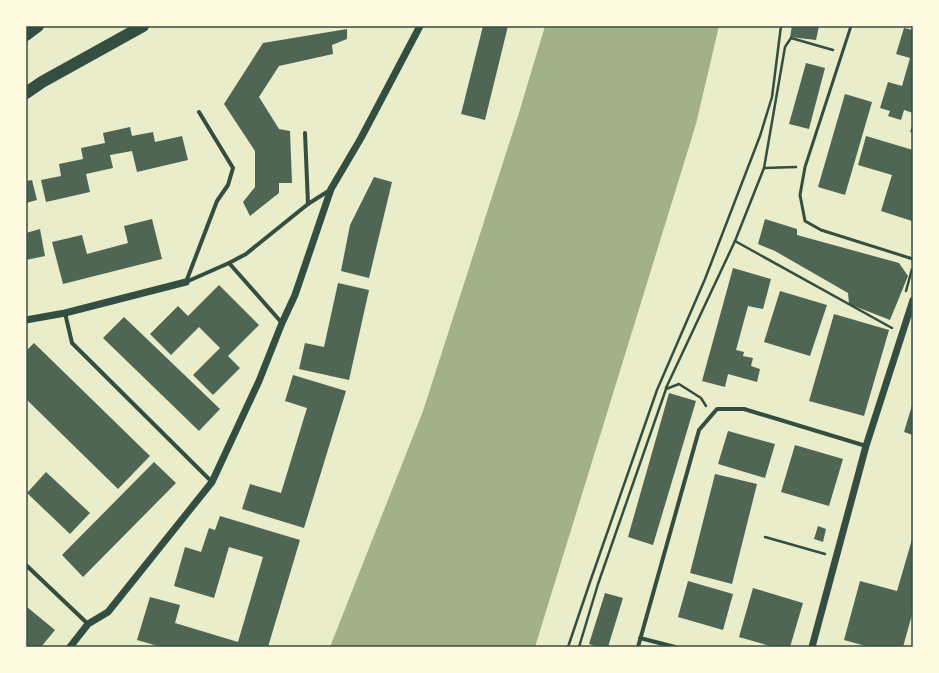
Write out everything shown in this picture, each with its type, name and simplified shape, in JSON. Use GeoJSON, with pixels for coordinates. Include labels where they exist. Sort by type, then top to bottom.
{"type":"FeatureCollection","features":[{"type":"Feature","properties":{"kind":"highway"},"geometry":{"type":"LineString","coordinates":[[26,35],[38,26]]}},
{"type":"Feature","properties":{"kind":"highway"},"geometry":{"type":"LineString","coordinates":[[26,93],[42,82],[143,26]]}},
{"type":"Feature","properties":{"kind":"street"},"geometry":{"type":"LineString","coordinates":[[70,647],[88,624],[108,612],[212,482],[258,382],[294,295],[331,190],[420,26]]}},
{"type":"Feature","properties":{"kind":"street"},"geometry":{"type":"LineString","coordinates":[[186,282],[218,201],[228,185],[233,168],[198,112]]}},
{"type":"Feature","properties":{"kind":"street"},"geometry":{"type":"LineString","coordinates":[[305,133],[308,204]]}},
{"type":"Feature","properties":{"kind":"street"},"geometry":{"type":"LineString","coordinates":[[26,320],[65,313],[186,282],[246,254],[308,204],[331,190]]}},
{"type":"Feature","properties":{"kind":"street"},"geometry":{"type":"LineString","coordinates":[[229,263],[282,323]]}},
{"type":"Feature","properties":{"kind":"street"},"geometry":{"type":"LineString","coordinates":[[812,647],[866,446],[913,303]]}},
{"type":"Feature","properties":{"kind":"street"},"geometry":{"type":"LineString","coordinates":[[65,313],[72,343],[212,482]]}},
{"type":"Feature","properties":{"kind":"street"},"geometry":{"type":"LineString","coordinates":[[638,647],[700,430],[717,409],[744,409],[866,446]]}},
{"type":"Feature","properties":{"kind":"street"},"geometry":{"type":"LineString","coordinates":[[26,565],[88,624]]}},
{"type":"Feature","properties":{"kind":"street"},"geometry":{"type":"LineString","coordinates":[[640,638],[675,647]]}},
{"type":"Feature","properties":{"kind":"lane"},"geometry":{"type":"LineString","coordinates":[[851,26],[805,167],[800,195],[805,221],[821,230],[913,259]]}},
{"type":"Feature","properties":{"kind":"path"},"geometry":{"type":"LineString","coordinates":[[568,647],[657,390],[705,279],[760,136],[772,97],[781,26]]}},
{"type":"Feature","properties":{"kind":"path"},"geometry":{"type":"LineString","coordinates":[[778,47],[785,47]]}},
{"type":"Feature","properties":{"kind":"path"},"geometry":{"type":"LineString","coordinates":[[764,168],[805,167]]}},
{"type":"Feature","properties":{"kind":"path"},"geometry":{"type":"LineString","coordinates":[[579,647],[598,584],[666,389],[736,241]]}},
{"type":"Feature","properties":{"kind":"path"},"geometry":{"type":"LineString","coordinates":[[666,389],[679,384],[701,398],[706,406]]}},
{"type":"Feature","properties":{"kind":"path"},"geometry":{"type":"LineString","coordinates":[[765,537],[829,555]]}},
{"type":"Feature","properties":{"kind":"shaded area"},"geometry":{"type":"Polygon","coordinates":[[[545,26],[719,26],[696,124],[535,647],[330,647],[423,411],[518,116],[545,26]]]}},
{"type":"Feature","properties":{"kind":"building"},"geometry":{"type":"Polygon","coordinates":[[[483,26],[508,26],[485,120],[461,114],[483,26]]]}},
{"type":"Feature","properties":{"kind":"building"},"geometry":{"type":"Polygon","coordinates":[[[792,26],[819,26],[816,40],[790,37],[792,26]]]}},
{"type":"Feature","properties":{"kind":"building"},"geometry":{"type":"Polygon","coordinates":[[[904,28],[913,30],[913,113],[904,110],[901,120],[888,116],[890,111],[880,108],[888,82],[902,86],[910,58],[896,54],[904,28]]]}},
{"type":"Feature","properties":{"kind":"building"},"geometry":{"type":"Polygon","coordinates":[[[347,29],[347,39],[332,45],[333,54],[279,66],[259,97],[279,129],[290,131],[292,183],[279,183],[279,193],[250,216],[243,202],[255,187],[255,151],[224,104],[263,43],[347,29]]]}},
{"type":"Feature","properties":{"kind":"building"},"geometry":{"type":"Polygon","coordinates":[[[806,63],[825,68],[809,129],[789,124],[806,63]]]}},
{"type":"Feature","properties":{"kind":"building"},"geometry":{"type":"Polygon","coordinates":[[[845,94],[872,102],[845,195],[818,187],[845,94]]]}},
{"type":"Feature","properties":{"kind":"building"},"geometry":{"type":"Polygon","coordinates":[[[913,123],[913,133],[910,132],[913,123]]]}},
{"type":"Feature","properties":{"kind":"building"},"geometry":{"type":"Polygon","coordinates":[[[130,127],[132,136],[153,132],[155,142],[182,136],[188,160],[137,172],[132,151],[110,155],[113,168],[86,174],[90,192],[46,202],[41,180],[61,176],[59,164],[83,159],[81,148],[105,143],[103,133],[130,127]]]}},
{"type":"Feature","properties":{"kind":"building"},"geometry":{"type":"Polygon","coordinates":[[[866,136],[913,150],[912,221],[881,211],[892,175],[858,165],[866,136]]]}},
{"type":"Feature","properties":{"kind":"building"},"geometry":{"type":"Polygon","coordinates":[[[374,177],[392,182],[369,278],[341,271],[350,225],[374,177]]]}},
{"type":"Feature","properties":{"kind":"building"},"geometry":{"type":"Polygon","coordinates":[[[32,180],[37,200],[26,203],[26,181],[32,180]]]}},
{"type":"Feature","properties":{"kind":"building"},"geometry":{"type":"Polygon","coordinates":[[[152,219],[162,259],[63,284],[52,242],[82,235],[87,254],[128,243],[124,226],[152,219]]]}},
{"type":"Feature","properties":{"kind":"building"},"geometry":{"type":"Polygon","coordinates":[[[765,219],[797,229],[797,235],[899,263],[908,276],[890,320],[849,304],[848,293],[775,251],[758,244],[765,219]]]}},
{"type":"Feature","properties":{"kind":"building"},"geometry":{"type":"Polygon","coordinates":[[[40,229],[45,256],[26,260],[26,233],[40,229]]]}},
{"type":"Feature","properties":{"kind":"building"},"geometry":{"type":"Polygon","coordinates":[[[733,268],[771,279],[763,309],[748,306],[736,350],[744,352],[743,356],[753,358],[751,366],[760,369],[757,382],[728,374],[725,387],[702,381],[733,268]]]}},
{"type":"Feature","properties":{"kind":"building"},"geometry":{"type":"Polygon","coordinates":[[[338,283],[369,290],[349,380],[299,369],[305,343],[324,347],[338,283]]]}},
{"type":"Feature","properties":{"kind":"building"},"geometry":{"type":"Polygon","coordinates":[[[219,285],[259,325],[228,356],[240,368],[213,395],[193,375],[220,348],[199,327],[171,355],[150,334],[178,306],[188,316],[219,285]]]}},
{"type":"Feature","properties":{"kind":"building"},"geometry":{"type":"Polygon","coordinates":[[[780,291],[827,305],[810,356],[764,342],[780,291]]]}},
{"type":"Feature","properties":{"kind":"building"},"geometry":{"type":"Polygon","coordinates":[[[834,314],[889,330],[864,416],[809,401],[834,314]]]}},
{"type":"Feature","properties":{"kind":"building"},"geometry":{"type":"Polygon","coordinates":[[[124,317],[220,409],[199,431],[103,338],[124,317]]]}},
{"type":"Feature","properties":{"kind":"building"},"geometry":{"type":"Polygon","coordinates":[[[34,343],[150,456],[118,489],[26,399],[26,351],[34,343]]]}},
{"type":"Feature","properties":{"kind":"building"},"geometry":{"type":"Polygon","coordinates":[[[293,375],[346,391],[304,528],[242,509],[250,484],[281,493],[307,408],[285,401],[293,375]]]}},
{"type":"Feature","properties":{"kind":"building"},"geometry":{"type":"Polygon","coordinates":[[[669,393],[696,401],[653,545],[628,537],[669,393]]]}},
{"type":"Feature","properties":{"kind":"building"},"geometry":{"type":"Polygon","coordinates":[[[913,402],[913,435],[904,432],[913,402]]]}},
{"type":"Feature","properties":{"kind":"building"},"geometry":{"type":"Polygon","coordinates":[[[728,431],[775,444],[765,478],[718,464],[728,431]]]}},
{"type":"Feature","properties":{"kind":"building"},"geometry":{"type":"Polygon","coordinates":[[[795,445],[843,459],[829,506],[781,492],[795,445]]]}},
{"type":"Feature","properties":{"kind":"building"},"geometry":{"type":"Polygon","coordinates":[[[154,462],[176,483],[83,577],[62,555],[154,462]]]}},
{"type":"Feature","properties":{"kind":"building"},"geometry":{"type":"Polygon","coordinates":[[[46,472],[90,513],[70,534],[27,493],[46,472]]]}},
{"type":"Feature","properties":{"kind":"building"},"geometry":{"type":"Polygon","coordinates":[[[715,474],[757,484],[732,584],[690,573],[715,474]]]}},
{"type":"Feature","properties":{"kind":"building"},"geometry":{"type":"Polygon","coordinates":[[[220,516],[300,540],[268,647],[161,647],[137,640],[150,597],[180,605],[175,623],[238,642],[263,557],[229,547],[214,598],[174,586],[185,547],[201,552],[209,528],[215,530],[220,516]]]}},
{"type":"Feature","properties":{"kind":"building"},"geometry":{"type":"Polygon","coordinates":[[[818,526],[826,529],[823,542],[814,539],[818,526]]]}},
{"type":"Feature","properties":{"kind":"building"},"geometry":{"type":"Polygon","coordinates":[[[913,536],[913,611],[903,647],[869,647],[844,640],[860,581],[897,591],[913,536]]]}},
{"type":"Feature","properties":{"kind":"building"},"geometry":{"type":"Polygon","coordinates":[[[688,581],[733,594],[723,630],[678,617],[688,581]]]}},
{"type":"Feature","properties":{"kind":"building"},"geometry":{"type":"Polygon","coordinates":[[[753,588],[803,603],[790,647],[773,647],[739,637],[753,588]]]}},
{"type":"Feature","properties":{"kind":"building"},"geometry":{"type":"Polygon","coordinates":[[[605,593],[623,598],[608,647],[598,647],[589,644],[605,593]]]}},
{"type":"Feature","properties":{"kind":"building"},"geometry":{"type":"Polygon","coordinates":[[[27,607],[55,630],[41,647],[26,647],[27,607]]]}}]}
